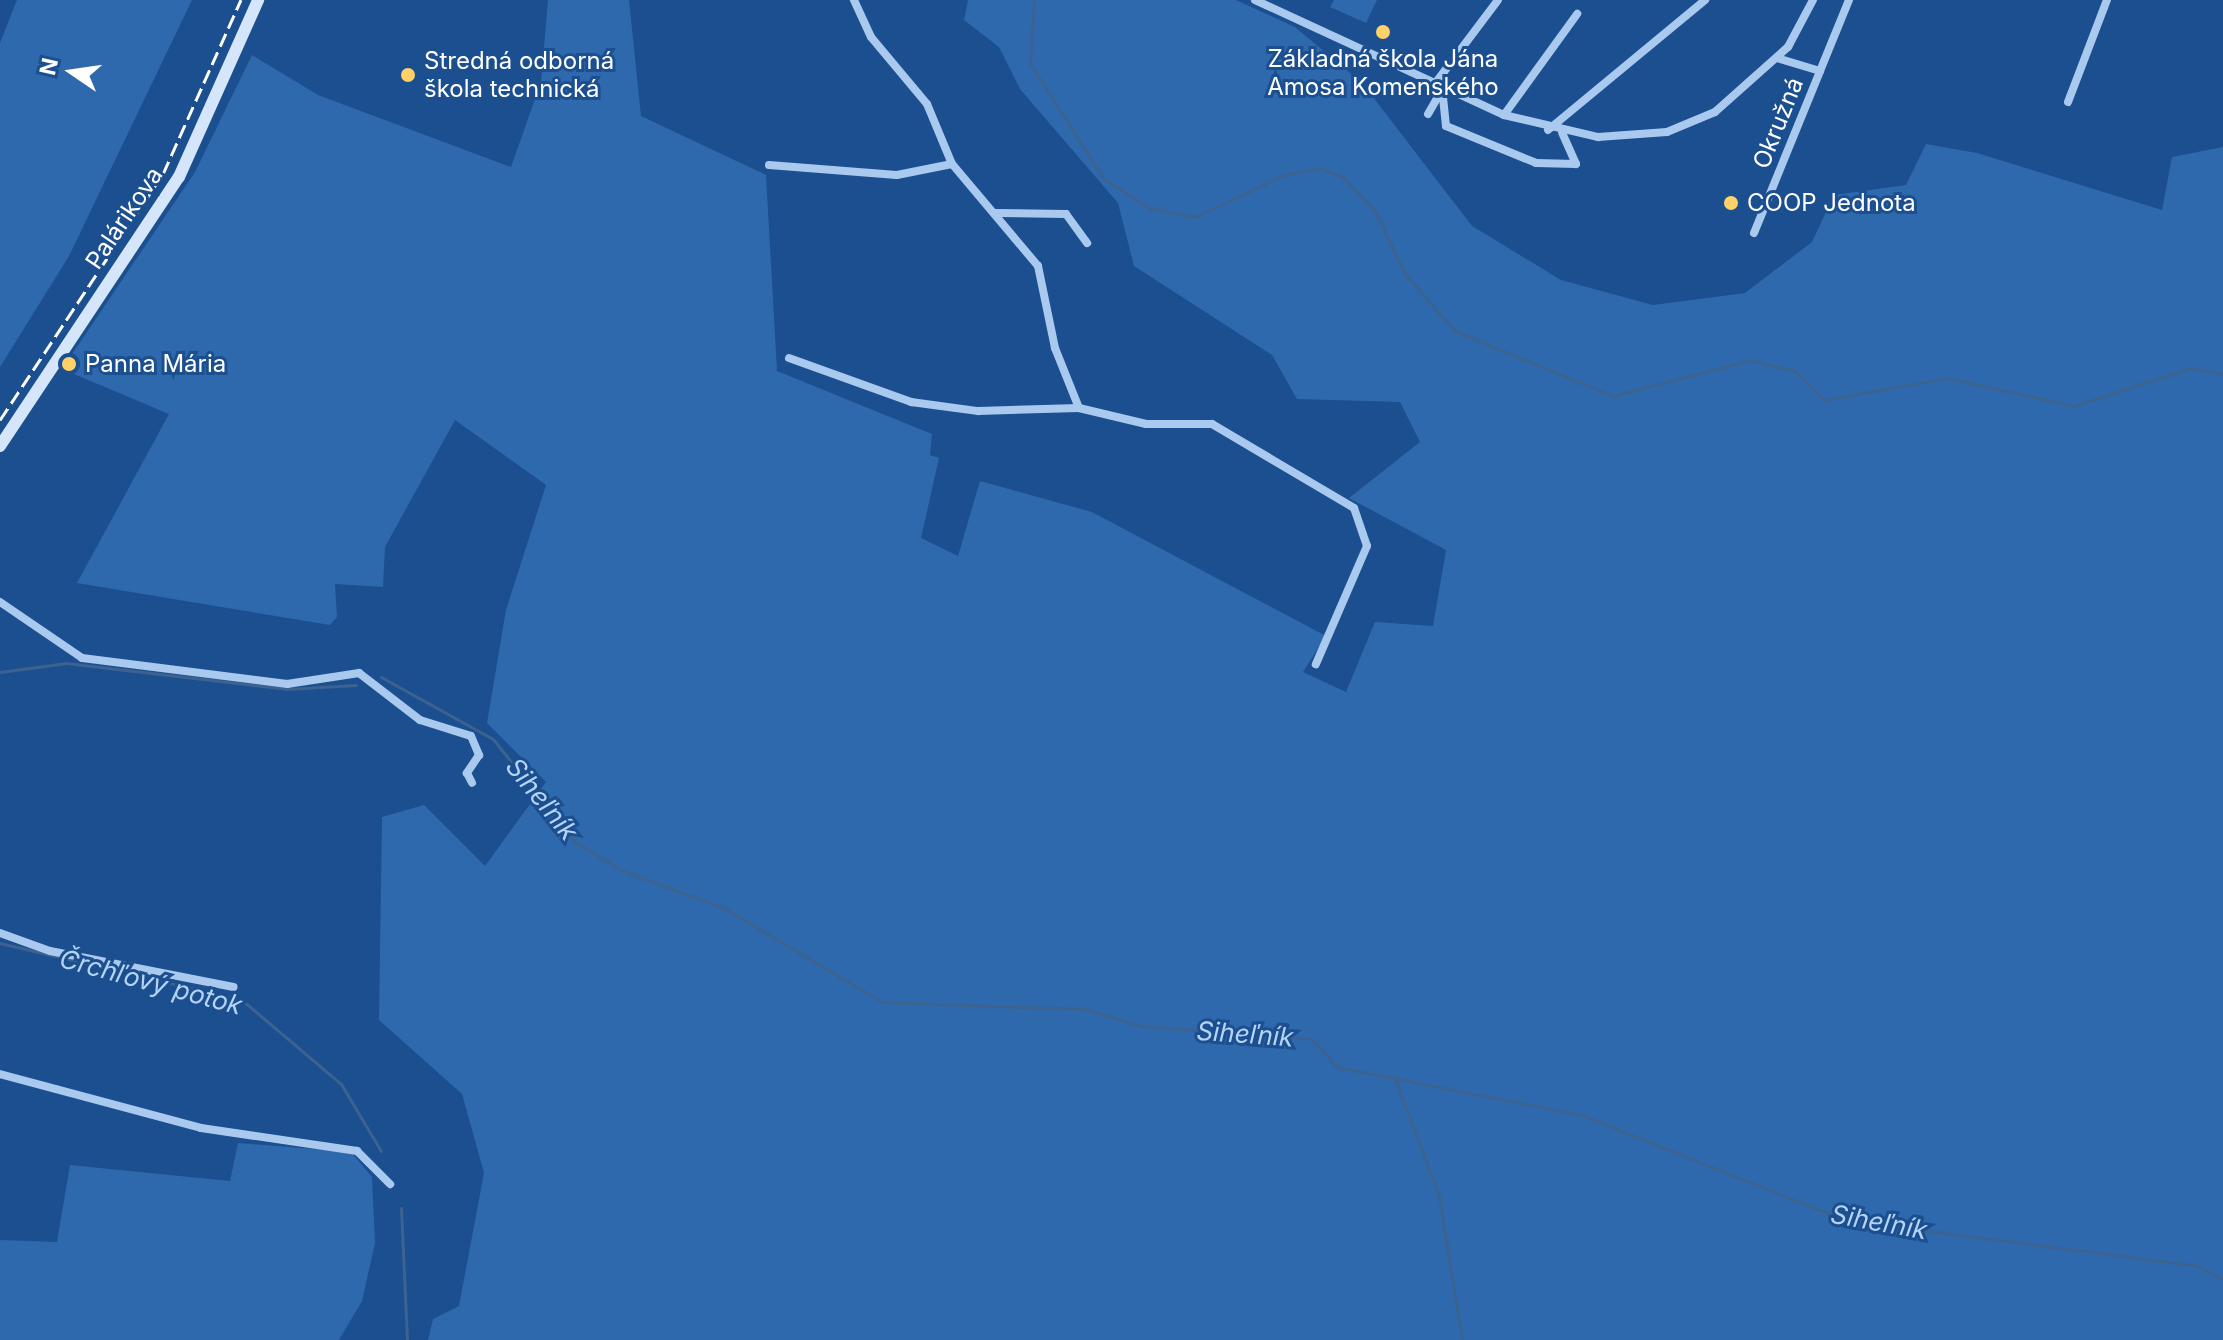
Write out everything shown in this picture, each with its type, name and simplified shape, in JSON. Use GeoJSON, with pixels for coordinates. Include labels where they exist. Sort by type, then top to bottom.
{"type":"FeatureCollection","features":[{"type":"Feature","properties":{"kind":"main road","name":"Palárikova"},"geometry":{"type":"LineString","coordinates":[[0,446],[179,177],[258,0]]}},
{"type":"Feature","properties":{"kind":"street"},"geometry":{"type":"LineString","coordinates":[[854,0],[871,37],[927,104],[952,164],[1038,266],[1055,348],[1079,408]]}},
{"type":"Feature","properties":{"kind":"street","name":"Okružná"},"geometry":{"type":"LineString","coordinates":[[1255,0],[1438,87],[1504,115],[1562,133],[1667,132],[1715,112],[1777,58],[1813,0]]}},
{"type":"Feature","properties":{"kind":"street"},"geometry":{"type":"LineString","coordinates":[[1428,114],[1438,87],[1498,0]]}},
{"type":"Feature","properties":{"kind":"street"},"geometry":{"type":"LineString","coordinates":[[1548,130],[1705,0]]}},
{"type":"Feature","properties":{"kind":"street","name":"Okružná"},"geometry":{"type":"LineString","coordinates":[[1754,233],[1849,0]]}},
{"type":"Feature","properties":{"kind":"street"},"geometry":{"type":"LineString","coordinates":[[2068,102],[2107,0]]}},
{"type":"Feature","properties":{"kind":"street"},"geometry":{"type":"LineString","coordinates":[[1504,115],[1577,14]]}},
{"type":"Feature","properties":{"kind":"street","name":"Okružná"},"geometry":{"type":"LineString","coordinates":[[1777,58],[1820,71]]}},
{"type":"Feature","properties":{"kind":"street"},"geometry":{"type":"LineString","coordinates":[[1438,87],[1446,126],[1536,163],[1576,164],[1562,133]]}},
{"type":"Feature","properties":{"kind":"street"},"geometry":{"type":"LineString","coordinates":[[769,165],[897,175],[952,164]]}},
{"type":"Feature","properties":{"kind":"street"},"geometry":{"type":"LineString","coordinates":[[996,213],[1066,214],[1087,243]]}},
{"type":"Feature","properties":{"kind":"street"},"geometry":{"type":"LineString","coordinates":[[789,358],[911,402],[978,411],[1079,408],[1146,424],[1212,424],[1354,508],[1367,546],[1316,664]]}},
{"type":"Feature","properties":{"kind":"street"},"geometry":{"type":"LineString","coordinates":[[0,602],[82,658],[287,684],[359,673],[420,720],[471,736],[479,755],[467,773],[472,783]]}},
{"type":"Feature","properties":{"kind":"street"},"geometry":{"type":"LineString","coordinates":[[0,933],[50,951],[234,987]]}},
{"type":"Feature","properties":{"kind":"street"},"geometry":{"type":"LineString","coordinates":[[0,1074],[201,1128],[357,1151],[390,1184]]}},
{"type":"Feature","properties":{"kind":"shaded area"},"geometry":{"type":"Polygon","coordinates":[[[17,0],[192,0],[69,256],[0,367],[0,43],[17,0]]]}},
{"type":"Feature","properties":{"kind":"shaded area"},"geometry":{"type":"Polygon","coordinates":[[[548,0],[629,0],[641,116],[766,175],[777,371],[932,434],[930,455],[939,458],[921,538],[958,556],[980,481],[1092,512],[1326,636],[1303,672],[1346,692],[1375,622],[1433,626],[1446,550],[1349,498],[1420,442],[1400,402],[1297,399],[1272,355],[1134,266],[1118,203],[1020,89],[999,47],[964,20],[968,0],[1236,0],[1295,27],[1363,84],[1472,226],[1561,280],[1653,305],[1745,293],[1812,242],[1834,195],[1906,185],[1926,144],[1977,153],[2162,210],[2172,157],[2223,147],[2223,1340],[428,1340],[433,1319],[459,1306],[484,1173],[462,1094],[379,1020],[382,817],[424,805],[485,866],[546,782],[487,723],[506,610],[546,485],[455,420],[385,547],[383,587],[335,584],[337,617],[330,625],[77,583],[169,414],[62,369],[195,172],[252,55],[318,95],[511,167],[541,82],[548,0]]]}},
{"type":"Feature","properties":{"kind":"shaded area"},"geometry":{"type":"Polygon","coordinates":[[[1334,0],[1377,0],[1366,23],[1330,7],[1334,0]]]}},
{"type":"Feature","properties":{"kind":"shaded area"},"geometry":{"type":"Polygon","coordinates":[[[238,1143],[351,1152],[372,1177],[375,1243],[362,1301],[339,1340],[0,1340],[0,1240],[57,1242],[70,1165],[230,1181],[238,1143]]]}},
{"type":"Feature","properties":{"kind":"waterway"},"geometry":{"type":"LineString","coordinates":[[1034,0],[1030,63],[1103,178],[1149,208],[1195,217],[1284,175],[1319,168],[1343,177],[1375,211],[1405,274],[1455,331],[1613,396],[1750,360],[1795,371],[1824,400],[1947,378],[2074,406],[2191,368],[2223,374]]}},
{"type":"Feature","properties":{"kind":"waterway","name":"Siheľník"},"geometry":{"type":"LineString","coordinates":[[0,672],[66,663],[287,689],[356,685]]}},
{"type":"Feature","properties":{"kind":"waterway","name":"Siheľník"},"geometry":{"type":"LineString","coordinates":[[381,677],[493,739],[574,841],[621,870],[724,908],[882,1002],[1086,1009],[1141,1026],[1312,1039],[1337,1067],[1582,1115],[1844,1220],[2197,1266],[2223,1279]]}},
{"type":"Feature","properties":{"kind":"waterway","name":"Črchľový potok"},"geometry":{"type":"LineString","coordinates":[[0,943],[242,1000],[341,1084],[381,1151]]}},
{"type":"Feature","properties":{"kind":"waterway"},"geometry":{"type":"LineString","coordinates":[[1394,1076],[1439,1196],[1462,1340]]}},
{"type":"Feature","properties":{"kind":"waterway","name":"Črchľový potok"},"geometry":{"type":"LineString","coordinates":[[401,1208],[407,1340]]}},
{"type":"Feature","properties":{"kind":"railway"},"geometry":{"type":"LineString","coordinates":[[0,420],[163,174],[241,0]]}},
{"type":"Feature","properties":{"kind":"place","name":"Základná škola Jána Amosa Komenského"},"geometry":{"type":"Point","coordinates":[1383,32]}},
{"type":"Feature","properties":{"kind":"place","name":"Stredná odborná škola technická"},"geometry":{"type":"Point","coordinates":[408,75]}},
{"type":"Feature","properties":{"kind":"place","name":"COOP Jednota"},"geometry":{"type":"Point","coordinates":[1731,203]}},
{"type":"Feature","properties":{"kind":"place","name":"Panna Mária"},"geometry":{"type":"Point","coordinates":[69,364]}}]}
